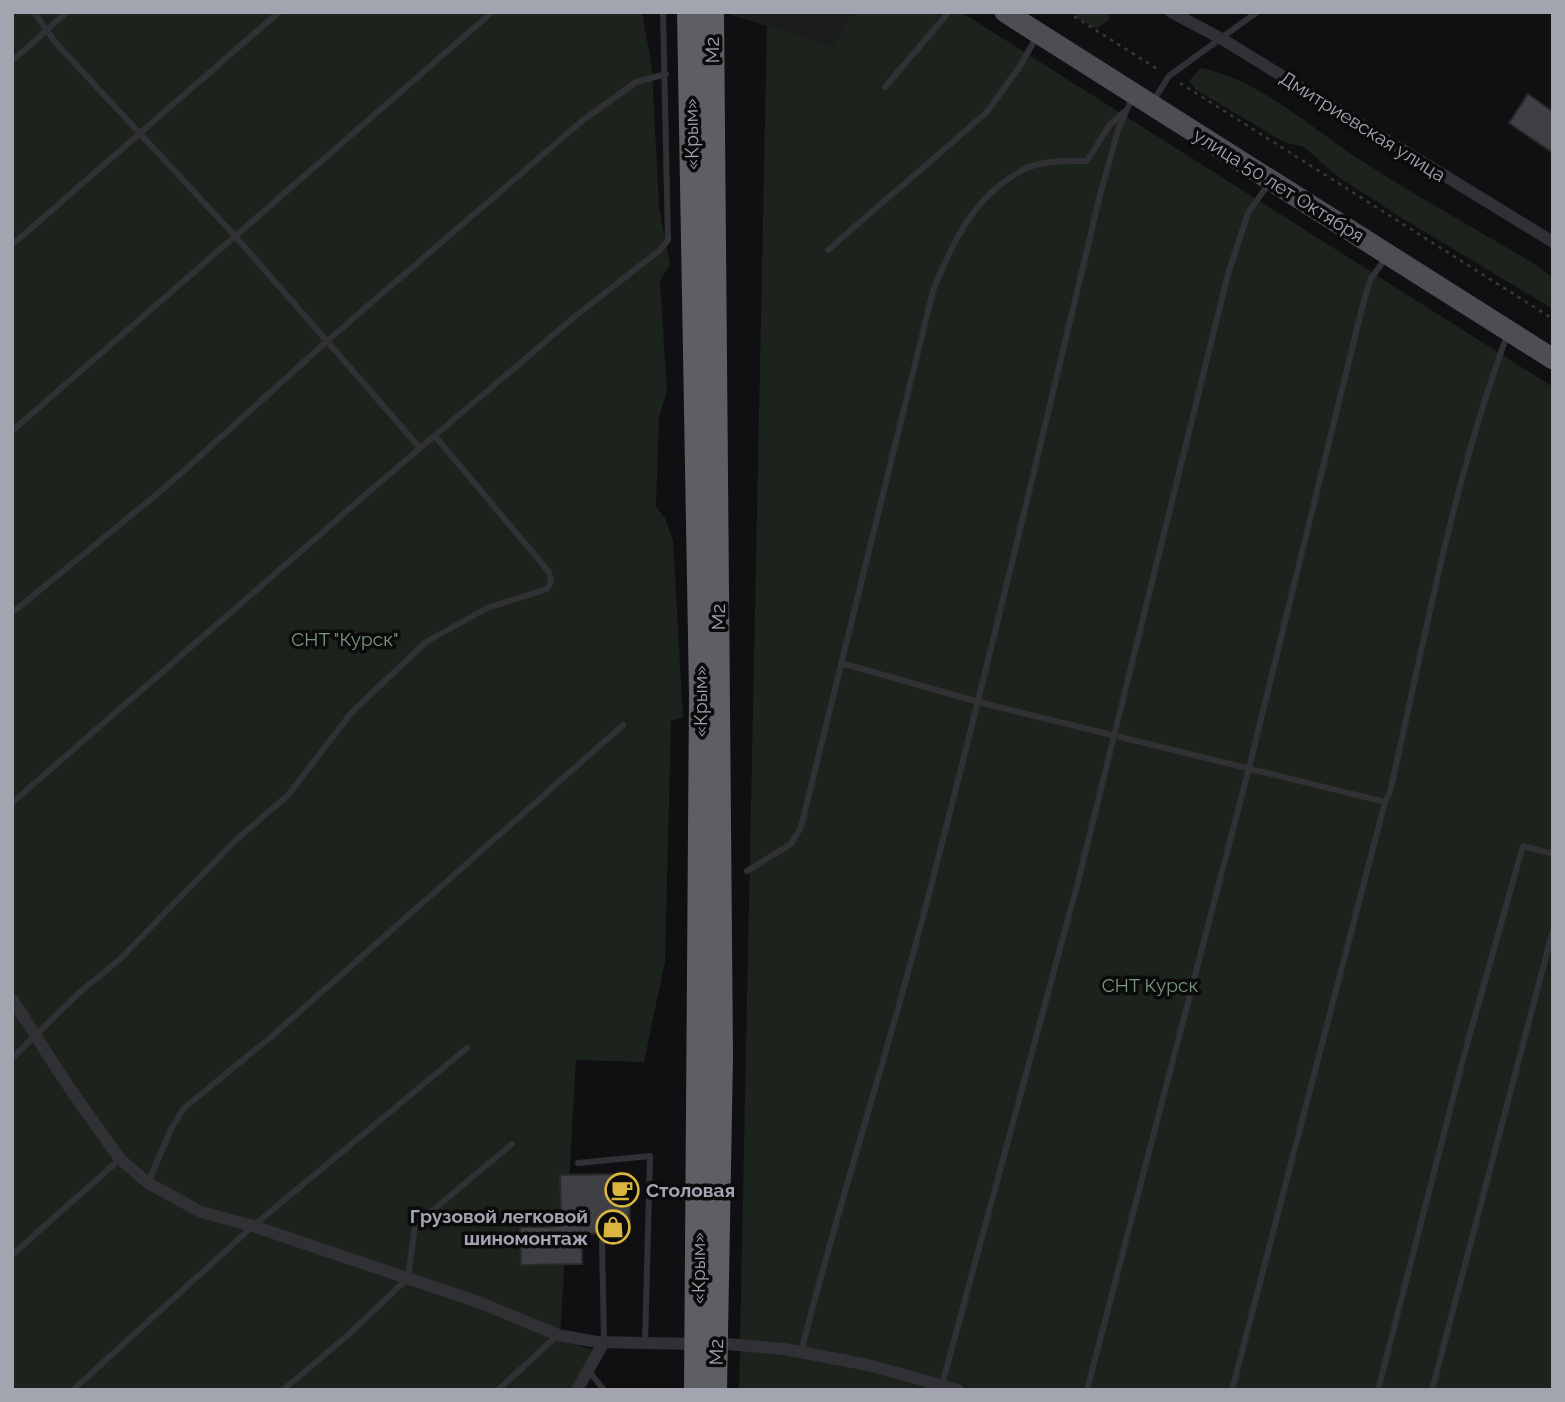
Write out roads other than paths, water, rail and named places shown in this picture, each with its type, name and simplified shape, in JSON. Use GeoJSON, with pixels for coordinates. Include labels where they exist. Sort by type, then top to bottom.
{"type":"FeatureCollection","features":[{"type":"Feature","properties":{"kind":"highway","name":"«Крым»"},"geometry":{"type":"LineString","coordinates":[[689,12],[701,688],[707,1344],[696,1390]]}},
{"type":"Feature","properties":{"kind":"highway","name":"М2"},"geometry":{"type":"LineString","coordinates":[[712,12],[721,1042],[707,1344],[715,1390]]}},
{"type":"Feature","properties":{"kind":"main road","name":"улица 50 лет Октября"},"geometry":{"type":"LineString","coordinates":[[1004,12],[1137,102],[1271,181],[1553,359]]}},
{"type":"Feature","properties":{"kind":"street","name":"Дмитриевская улица"},"geometry":{"type":"LineString","coordinates":[[1171,12],[1222,39],[1553,242]]}},
{"type":"Feature","properties":{"kind":"street"},"geometry":{"type":"LineString","coordinates":[[12,999],[120,1158],[148,1183],[201,1212],[253,1226],[481,1303],[558,1335],[645,1345],[707,1344],[801,1352],[868,1365],[942,1388],[958,1390]]}},
{"type":"Feature","properties":{"kind":"street"},"geometry":{"type":"LineString","coordinates":[[577,1390],[604,1342]]}},
{"type":"Feature","properties":{"kind":"lane"},"geometry":{"type":"LineString","coordinates":[[34,12],[139,133],[236,237],[419,448]]}},
{"type":"Feature","properties":{"kind":"lane"},"geometry":{"type":"LineString","coordinates":[[12,61],[67,12]]}},
{"type":"Feature","properties":{"kind":"lane"},"geometry":{"type":"LineString","coordinates":[[12,245],[279,12]]}},
{"type":"Feature","properties":{"kind":"lane"},"geometry":{"type":"LineString","coordinates":[[12,431],[492,12]]}},
{"type":"Feature","properties":{"kind":"lane"},"geometry":{"type":"LineString","coordinates":[[12,803],[419,448],[582,311],[660,250],[668,240],[663,12]]}},
{"type":"Feature","properties":{"kind":"lane"},"geometry":{"type":"LineString","coordinates":[[885,87],[949,12]]}},
{"type":"Feature","properties":{"kind":"lane"},"geometry":{"type":"LineString","coordinates":[[747,870],[791,844],[802,827],[933,291],[965,221],[995,192],[1028,168],[1056,162],[1087,161],[1109,126],[1168,76],[1257,12]]}},
{"type":"Feature","properties":{"kind":"lane"},"geometry":{"type":"LineString","coordinates":[[828,250],[986,113],[1039,34]]}},
{"type":"Feature","properties":{"kind":"lane"},"geometry":{"type":"LineString","coordinates":[[12,613],[168,485],[326,342],[582,121],[636,82],[666,75]]}},
{"type":"Feature","properties":{"kind":"lane"},"geometry":{"type":"LineString","coordinates":[[801,1352],[828,1244],[884,1060],[976,701],[1100,195],[1118,130],[1137,102]]}},
{"type":"Feature","properties":{"kind":"lane"},"geometry":{"type":"LineString","coordinates":[[942,1388],[1115,734],[1228,274],[1248,213],[1271,181]]}},
{"type":"Feature","properties":{"kind":"lane"},"geometry":{"type":"LineString","coordinates":[[1087,1390],[1249,768],[1362,309],[1370,280],[1388,255]]}},
{"type":"Feature","properties":{"kind":"lane"},"geometry":{"type":"LineString","coordinates":[[1232,1390],[1385,802],[1390,792],[1444,558],[1486,396],[1509,331]]}},
{"type":"Feature","properties":{"kind":"lane"},"geometry":{"type":"LineString","coordinates":[[12,1058],[80,992],[119,960],[221,855],[288,794],[352,712],[426,642],[488,608],[547,589],[551,580],[549,572],[435,436]]}},
{"type":"Feature","properties":{"kind":"lane"},"geometry":{"type":"LineString","coordinates":[[841,663],[976,701],[1385,802]]}},
{"type":"Feature","properties":{"kind":"lane"},"geometry":{"type":"LineString","coordinates":[[148,1183],[171,1129],[184,1108],[271,1037],[622,725]]}},
{"type":"Feature","properties":{"kind":"lane"},"geometry":{"type":"LineString","coordinates":[[1377,1390],[1466,1048],[1523,846],[1553,853]]}},
{"type":"Feature","properties":{"kind":"lane"},"geometry":{"type":"LineString","coordinates":[[1432,1390],[1553,930]]}},
{"type":"Feature","properties":{"kind":"lane"},"geometry":{"type":"LineString","coordinates":[[73,1390],[253,1226],[467,1048]]}},
{"type":"Feature","properties":{"kind":"lane"},"geometry":{"type":"LineString","coordinates":[[283,1390],[348,1335],[408,1278],[415,1225],[512,1144]]}},
{"type":"Feature","properties":{"kind":"lane"},"geometry":{"type":"LineString","coordinates":[[578,1163],[650,1156],[645,1345]]}},
{"type":"Feature","properties":{"kind":"lane"},"geometry":{"type":"LineString","coordinates":[[12,1255],[120,1158]]}},
{"type":"Feature","properties":{"kind":"lane"},"geometry":{"type":"LineString","coordinates":[[602,1241],[604,1342]]}},
{"type":"Feature","properties":{"kind":"lane"},"geometry":{"type":"LineString","coordinates":[[498,1390],[558,1335]]}},
{"type":"Feature","properties":{"kind":"lane"},"geometry":{"type":"LineString","coordinates":[[588,1370],[604,1390]]}},
{"type":"Feature","properties":{"kind":"place","name":"Столовая"},"geometry":{"type":"Point","coordinates":[622,1190]}},
{"type":"Feature","properties":{"kind":"place","name":"Грузовой легковой шиномонтаж"},"geometry":{"type":"Point","coordinates":[613,1227]}},
{"type":"Feature","properties":{"kind":"park label","name":"СНТ \"Курск\""},"geometry":{"type":"Point","coordinates":[345,639]}},
{"type":"Feature","properties":{"kind":"park label","name":"СНТ Курск"},"geometry":{"type":"Point","coordinates":[1150,985]}}]}
